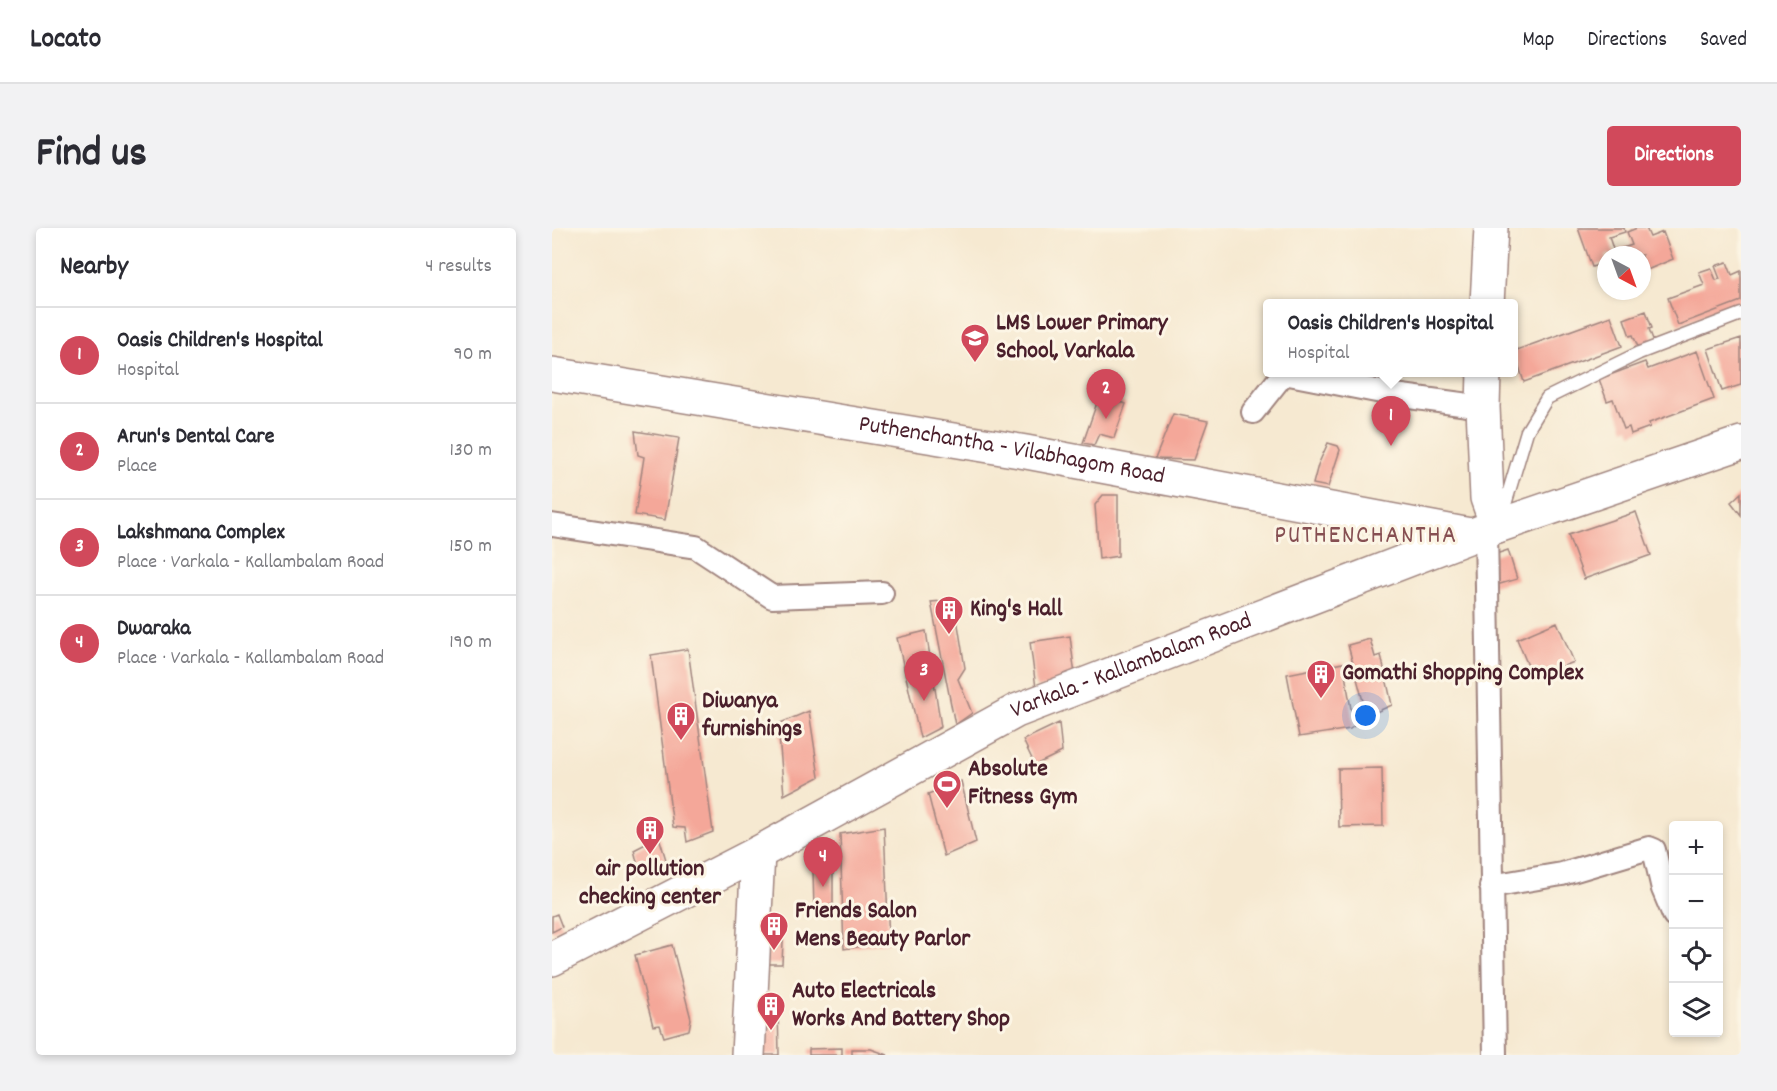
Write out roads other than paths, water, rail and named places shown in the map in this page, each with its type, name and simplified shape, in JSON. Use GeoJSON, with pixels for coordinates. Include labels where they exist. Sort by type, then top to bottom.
{"type":"FeatureCollection","features":[{"type":"Feature","properties":{"kind":"main road"},"geometry":{"type":"LineString","coordinates":[[1487,299],[1491,228]]}},
{"type":"Feature","properties":{"kind":"main road","name":"Puthenchantha - Vilabhagom Road"},"geometry":{"type":"LineString","coordinates":[[552,374],[1488,529]]}},
{"type":"Feature","properties":{"kind":"main road"},"geometry":{"type":"LineString","coordinates":[[1484,377],[1488,529]]}},
{"type":"Feature","properties":{"kind":"main road","name":"Varkala - Kallambalam Road"},"geometry":{"type":"LineString","coordinates":[[552,959],[758,853],[1016,711],[1488,529],[1741,442]]}},
{"type":"Feature","properties":{"kind":"main road"},"geometry":{"type":"LineString","coordinates":[[748,1055],[758,853]]}},
{"type":"Feature","properties":{"kind":"street"},"geometry":{"type":"LineString","coordinates":[[1253,412],[1281,377]]}},
{"type":"Feature","properties":{"kind":"street"},"geometry":{"type":"LineString","coordinates":[[1305,377],[1402,396],[1483,407]]}},
{"type":"Feature","properties":{"kind":"street"},"geometry":{"type":"LineString","coordinates":[[552,525],[696,547],[772,597],[882,593]]}},
{"type":"Feature","properties":{"kind":"street"},"geometry":{"type":"LineString","coordinates":[[1488,529],[1495,1055]]}},
{"type":"Feature","properties":{"kind":"street"},"geometry":{"type":"LineString","coordinates":[[1491,886],[1562,874],[1650,848],[1654,850],[1663,889],[1669,903]]}},
{"type":"Feature","properties":{"kind":"lane"},"geometry":{"type":"LineString","coordinates":[[1488,529],[1527,431],[1547,398],[1639,353],[1741,314]]}},
{"type":"Feature","properties":{"kind":"place","name":"LMS Lower Primary School, Varkala"},"geometry":{"type":"Point","coordinates":[975,364]}},
{"type":"Feature","properties":{"kind":"place","name":"Arun's Dental Care"},"geometry":{"type":"Point","coordinates":[1106,419]}},
{"type":"Feature","properties":{"kind":"place","name":"Oasis Children's Hospital"},"geometry":{"type":"Point","coordinates":[1391,446]}},
{"type":"Feature","properties":{"kind":"place","name":"King's Hall"},"geometry":{"type":"Point","coordinates":[949,636]}},
{"type":"Feature","properties":{"kind":"place","name":"Gomathi Shopping Complex"},"geometry":{"type":"Point","coordinates":[1321,700]}},
{"type":"Feature","properties":{"kind":"place","name":"Lakshmana Complex"},"geometry":{"type":"Point","coordinates":[924,701]}},
{"type":"Feature","properties":{"kind":"place","name":"Diwanya furnishings"},"geometry":{"type":"Point","coordinates":[681,742]}},
{"type":"Feature","properties":{"kind":"place","name":"Absolute Fitness Gym"},"geometry":{"type":"Point","coordinates":[947,810]}},
{"type":"Feature","properties":{"kind":"place","name":"air pollution checking center"},"geometry":{"type":"Point","coordinates":[650,856]}},
{"type":"Feature","properties":{"kind":"place","name":"Dwaraka"},"geometry":{"type":"Point","coordinates":[823,887]}},
{"type":"Feature","properties":{"kind":"place","name":"Friends Salon Mens Beauty Parlor"},"geometry":{"type":"Point","coordinates":[774,952]}},
{"type":"Feature","properties":{"kind":"place","name":"Auto Electricals Works And Battery Shop"},"geometry":{"type":"Point","coordinates":[771,1032]}},
{"type":"Feature","properties":{"kind":"district","name":"PUTHENCHANTHA"},"geometry":{"type":"Point","coordinates":[1366,536]}}]}
